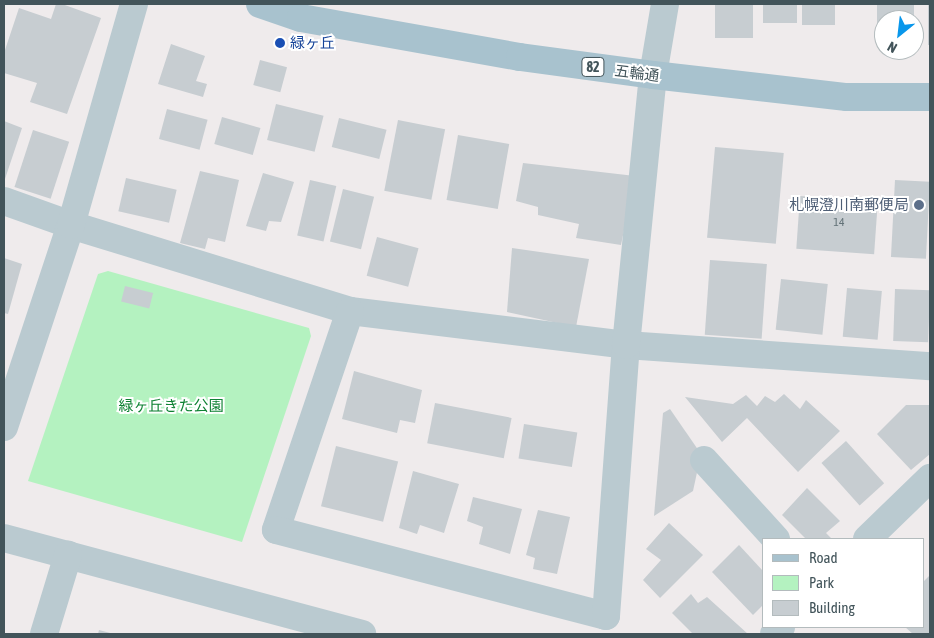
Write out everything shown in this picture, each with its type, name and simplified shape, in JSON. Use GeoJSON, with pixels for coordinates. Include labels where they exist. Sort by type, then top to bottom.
{"type":"FeatureCollection","features":[{"type":"Feature","properties":{"kind":"main road","name":"五輪通"},"geometry":{"type":"LineString","coordinates":[[260,4],[301,18],[520,57],[653,75],[847,97],[930,97]]}},
{"type":"Feature","properties":{"kind":"street"},"geometry":{"type":"LineString","coordinates":[[4,427],[70,225],[134,4]]}},
{"type":"Feature","properties":{"kind":"street"},"geometry":{"type":"LineString","coordinates":[[350,311],[276,530],[606,616],[626,345],[653,75],[664,4]]}},
{"type":"Feature","properties":{"kind":"street"},"geometry":{"type":"LineString","coordinates":[[4,201],[70,225],[350,311],[626,345],[930,366]]}},
{"type":"Feature","properties":{"kind":"street"},"geometry":{"type":"LineString","coordinates":[[704,460],[775,538]]}},
{"type":"Feature","properties":{"kind":"street"},"geometry":{"type":"LineString","coordinates":[[869,538],[930,478]]}},
{"type":"Feature","properties":{"kind":"street"},"geometry":{"type":"LineString","coordinates":[[4,538],[362,634]]}},
{"type":"Feature","properties":{"kind":"street"},"geometry":{"type":"LineString","coordinates":[[44,634],[68,554]]}},
{"type":"Feature","properties":{"kind":"green space","name":"緑ヶ丘きた公園"},"geometry":{"type":"Polygon","coordinates":[[[108,271],[309,328],[311,336],[242,542],[28,481],[98,274],[108,271]]]}},
{"type":"Feature","properties":{"kind":"building"},"geometry":{"type":"Polygon","coordinates":[[[56,4],[62,4],[101,18],[67,114],[30,102],[37,83],[4,73],[4,53],[19,8],[51,19],[56,4]]]}},
{"type":"Feature","properties":{"kind":"building"},"geometry":{"type":"Polygon","coordinates":[[[715,4],[753,4],[753,38],[715,38],[715,4]]]}},
{"type":"Feature","properties":{"kind":"building"},"geometry":{"type":"Polygon","coordinates":[[[763,4],[797,4],[797,23],[763,23],[763,4]]]}},
{"type":"Feature","properties":{"kind":"building"},"geometry":{"type":"Polygon","coordinates":[[[802,4],[835,4],[835,25],[802,25],[802,4]]]}},
{"type":"Feature","properties":{"kind":"building"},"geometry":{"type":"Polygon","coordinates":[[[877,4],[914,4],[914,10],[877,10],[877,4]]]}},
{"type":"Feature","properties":{"kind":"building"},"geometry":{"type":"Polygon","coordinates":[[[928,4],[930,4],[930,45],[928,45],[928,4]]]}},
{"type":"Feature","properties":{"kind":"building"},"geometry":{"type":"Polygon","coordinates":[[[171,44],[205,56],[196,81],[207,84],[203,97],[158,84],[171,44]]]}},
{"type":"Feature","properties":{"kind":"building"},"geometry":{"type":"Polygon","coordinates":[[[260,60],[287,67],[280,92],[253,85],[260,60]]]}},
{"type":"Feature","properties":{"kind":"building"},"geometry":{"type":"Polygon","coordinates":[[[276,104],[324,116],[315,152],[267,140],[276,104]]]}},
{"type":"Feature","properties":{"kind":"building"},"geometry":{"type":"Polygon","coordinates":[[[167,109],[208,120],[200,150],[159,139],[167,109]]]}},
{"type":"Feature","properties":{"kind":"building"},"geometry":{"type":"Polygon","coordinates":[[[222,117],[260,128],[253,155],[214,144],[222,117]]]}},
{"type":"Feature","properties":{"kind":"building"},"geometry":{"type":"Polygon","coordinates":[[[339,118],[387,130],[379,159],[332,147],[339,118]]]}},
{"type":"Feature","properties":{"kind":"building"},"geometry":{"type":"Polygon","coordinates":[[[398,120],[445,129],[431,200],[384,191],[398,120]]]}},
{"type":"Feature","properties":{"kind":"building"},"geometry":{"type":"Polygon","coordinates":[[[4,121],[22,128],[4,182],[4,121]]]}},
{"type":"Feature","properties":{"kind":"building"},"geometry":{"type":"Polygon","coordinates":[[[33,130],[69,142],[51,199],[14,187],[33,130]]]}},
{"type":"Feature","properties":{"kind":"building"},"geometry":{"type":"Polygon","coordinates":[[[458,135],[509,144],[498,209],[447,200],[458,135]]]}},
{"type":"Feature","properties":{"kind":"building"},"geometry":{"type":"Polygon","coordinates":[[[715,147],[784,153],[776,244],[707,238],[715,147]]]}},
{"type":"Feature","properties":{"kind":"building"},"geometry":{"type":"Polygon","coordinates":[[[523,163],[635,176],[621,245],[576,238],[579,224],[538,215],[538,207],[516,201],[523,163]]]}},
{"type":"Feature","properties":{"kind":"building"},"geometry":{"type":"Polygon","coordinates":[[[200,171],[239,180],[225,242],[208,238],[205,249],[180,243],[200,171]]]}},
{"type":"Feature","properties":{"kind":"building"},"geometry":{"type":"Polygon","coordinates":[[[263,173],[294,182],[281,222],[269,221],[266,231],[246,226],[263,173]]]}},
{"type":"Feature","properties":{"kind":"building"},"geometry":{"type":"Polygon","coordinates":[[[126,178],[177,190],[169,223],[118,211],[126,178]]]}},
{"type":"Feature","properties":{"kind":"building"},"geometry":{"type":"Polygon","coordinates":[[[310,180],[336,186],[323,242],[297,236],[310,180]]]}},
{"type":"Feature","properties":{"kind":"building"},"geometry":{"type":"Polygon","coordinates":[[[895,180],[930,182],[926,259],[891,257],[895,180]]]}},
{"type":"Feature","properties":{"kind":"building"},"geometry":{"type":"Polygon","coordinates":[[[343,189],[374,197],[361,249],[330,241],[343,189]]]}},
{"type":"Feature","properties":{"kind":"building"},"geometry":{"type":"Polygon","coordinates":[[[800,196],[878,201],[874,254],[796,249],[800,196]]]}},
{"type":"Feature","properties":{"kind":"building"},"geometry":{"type":"Polygon","coordinates":[[[377,237],[419,248],[408,287],[367,276],[377,237]]]}},
{"type":"Feature","properties":{"kind":"building"},"geometry":{"type":"Polygon","coordinates":[[[512,248],[589,259],[576,327],[507,312],[512,248]]]}},
{"type":"Feature","properties":{"kind":"building"},"geometry":{"type":"Polygon","coordinates":[[[4,258],[22,264],[8,314],[4,313],[4,258]]]}},
{"type":"Feature","properties":{"kind":"building"},"geometry":{"type":"Polygon","coordinates":[[[710,260],[767,264],[762,339],[705,335],[710,260]]]}},
{"type":"Feature","properties":{"kind":"building"},"geometry":{"type":"Polygon","coordinates":[[[781,279],[828,284],[822,335],[776,330],[781,279]]]}},
{"type":"Feature","properties":{"kind":"building"},"geometry":{"type":"Polygon","coordinates":[[[125,286],[153,293],[149,309],[121,302],[125,286]]]}},
{"type":"Feature","properties":{"kind":"building"},"geometry":{"type":"Polygon","coordinates":[[[847,288],[882,291],[878,340],[843,337],[847,288]]]}},
{"type":"Feature","properties":{"kind":"building"},"geometry":{"type":"Polygon","coordinates":[[[895,289],[930,290],[928,342],[893,341],[895,289]]]}},
{"type":"Feature","properties":{"kind":"building"},"geometry":{"type":"Polygon","coordinates":[[[354,371],[422,390],[415,423],[400,420],[397,433],[342,419],[354,371]]]}},
{"type":"Feature","properties":{"kind":"building"},"geometry":{"type":"Polygon","coordinates":[[[784,394],[800,409],[806,400],[840,431],[798,472],[747,418],[722,442],[685,397],[733,404],[746,395],[757,406],[765,396],[775,402],[784,394]]]}},
{"type":"Feature","properties":{"kind":"building"},"geometry":{"type":"Polygon","coordinates":[[[435,403],[512,418],[504,458],[427,443],[435,403]]]}},
{"type":"Feature","properties":{"kind":"building"},"geometry":{"type":"Polygon","coordinates":[[[906,405],[930,405],[930,454],[911,470],[877,434],[906,405]]]}},
{"type":"Feature","properties":{"kind":"building"},"geometry":{"type":"Polygon","coordinates":[[[670,409],[701,454],[693,491],[654,516],[663,413],[670,409]]]}},
{"type":"Feature","properties":{"kind":"building"},"geometry":{"type":"Polygon","coordinates":[[[524,424],[577,432],[572,467],[519,459],[524,424]]]}},
{"type":"Feature","properties":{"kind":"building"},"geometry":{"type":"Polygon","coordinates":[[[846,441],[884,483],[860,505],[821,463],[846,441]]]}},
{"type":"Feature","properties":{"kind":"building"},"geometry":{"type":"Polygon","coordinates":[[[336,446],[398,461],[383,522],[321,506],[336,446]]]}},
{"type":"Feature","properties":{"kind":"building"},"geometry":{"type":"Polygon","coordinates":[[[413,471],[459,484],[444,533],[420,525],[417,534],[399,528],[413,471]]]}},
{"type":"Feature","properties":{"kind":"building"},"geometry":{"type":"Polygon","coordinates":[[[807,488],[840,521],[826,533],[831,538],[805,538],[782,515],[807,488]]]}},
{"type":"Feature","properties":{"kind":"building"},"geometry":{"type":"Polygon","coordinates":[[[473,497],[522,509],[510,554],[479,544],[483,527],[467,521],[473,497]]]}},
{"type":"Feature","properties":{"kind":"building"},"geometry":{"type":"Polygon","coordinates":[[[538,510],[570,517],[557,574],[533,569],[535,558],[526,555],[538,510]]]}},
{"type":"Feature","properties":{"kind":"building"},"geometry":{"type":"Polygon","coordinates":[[[669,523],[703,555],[660,598],[643,580],[661,560],[646,549],[669,523]]]}},
{"type":"Feature","properties":{"kind":"building"},"geometry":{"type":"Polygon","coordinates":[[[739,545],[762,570],[762,606],[753,615],[712,572],[739,545]]]}},
{"type":"Feature","properties":{"kind":"building"},"geometry":{"type":"Polygon","coordinates":[[[930,575],[930,634],[913,634],[906,628],[924,628],[924,581],[930,575]]]}},
{"type":"Feature","properties":{"kind":"building"},"geometry":{"type":"Polygon","coordinates":[[[691,594],[698,603],[707,597],[748,634],[693,634],[672,613],[691,594]]]}},
{"type":"Feature","properties":{"kind":"building"},"geometry":{"type":"Polygon","coordinates":[[[99,630],[114,634],[98,634],[99,630]]]}},
{"type":"Feature","properties":{"kind":"place","name":"緑ヶ丘"},"geometry":{"type":"Point","coordinates":[280,43]}},
{"type":"Feature","properties":{"kind":"place","name":"札幌澄川南郵便局"},"geometry":{"type":"Point","coordinates":[919,205]}}]}
